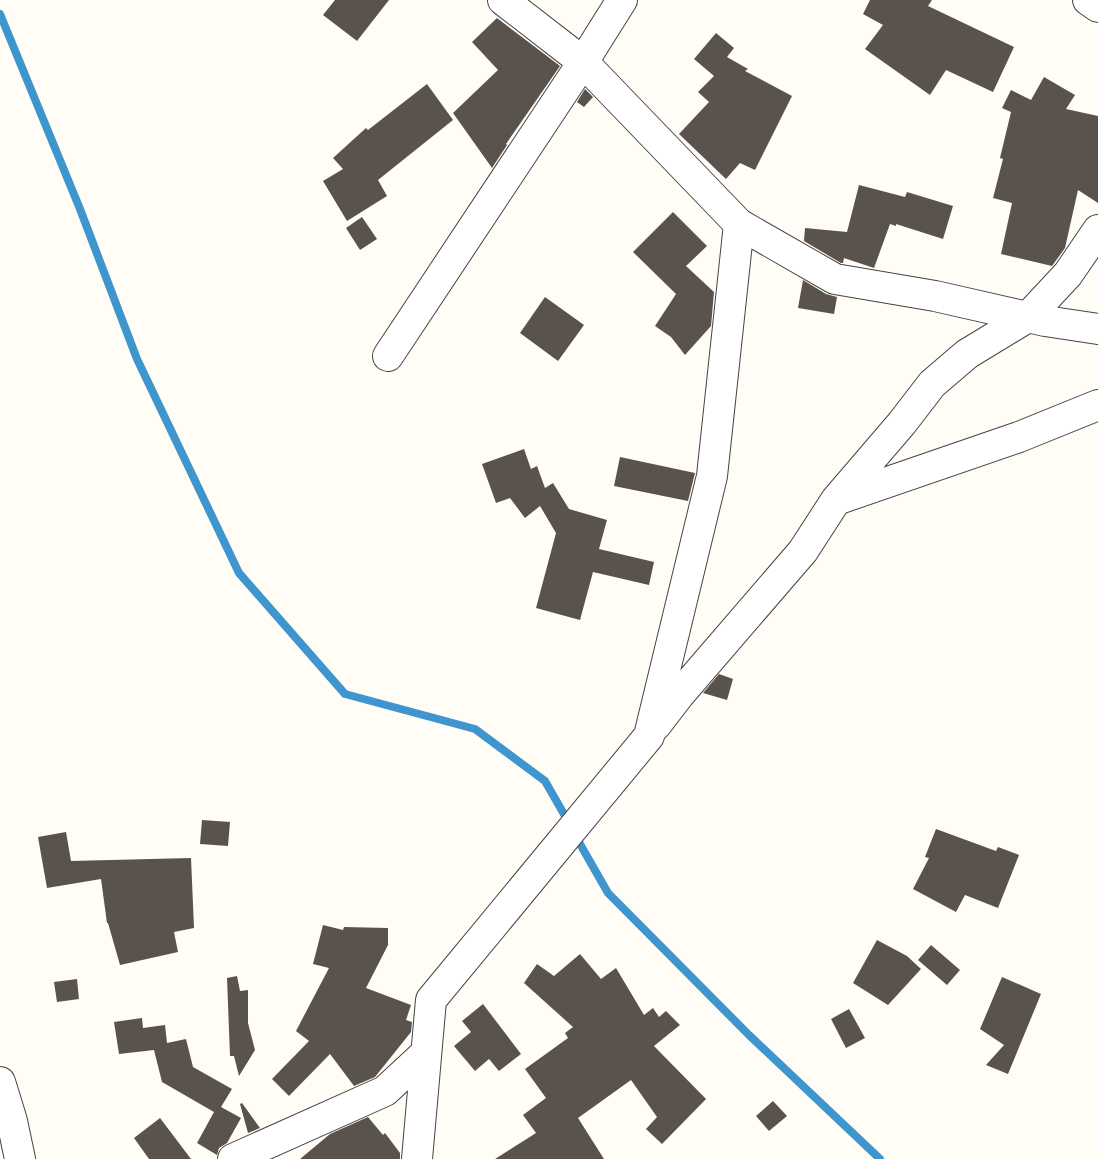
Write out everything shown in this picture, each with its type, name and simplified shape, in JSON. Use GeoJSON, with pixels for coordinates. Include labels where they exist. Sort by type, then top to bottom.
{"type":"FeatureCollection","features":[{"type":"Feature","properties":{"kind":"street"},"geometry":{"type":"LineString","coordinates":[[503,0],[583,62],[739,224],[835,279],[935,296],[1028,317],[1098,328]]}},
{"type":"Feature","properties":{"kind":"street"},"geometry":{"type":"LineString","coordinates":[[388,356],[622,0]]}},
{"type":"Feature","properties":{"kind":"street"},"geometry":{"type":"LineString","coordinates":[[1088,0],[1098,7]]}},
{"type":"Feature","properties":{"kind":"street"},"geometry":{"type":"LineString","coordinates":[[649,736],[712,476],[739,224]]}},
{"type":"Feature","properties":{"kind":"street"},"geometry":{"type":"LineString","coordinates":[[417,1159],[431,1000],[649,736],[679,695],[803,551],[836,500],[932,384],[967,354],[1028,317],[1068,274],[1098,230]]}},
{"type":"Feature","properties":{"kind":"street"},"geometry":{"type":"LineString","coordinates":[[836,500],[1008,441],[1098,405]]}},
{"type":"Feature","properties":{"kind":"street"},"geometry":{"type":"LineString","coordinates":[[233,1159],[385,1091],[426,1053]]}},
{"type":"Feature","properties":{"kind":"street"},"geometry":{"type":"LineString","coordinates":[[0,1082],[12,1121],[20,1159]]}},
{"type":"Feature","properties":{"kind":"building"},"geometry":{"type":"Polygon","coordinates":[[[335,0],[389,0],[357,41],[323,15],[335,0]]]}},
{"type":"Feature","properties":{"kind":"building"},"geometry":{"type":"Polygon","coordinates":[[[870,0],[932,0],[928,6],[1014,47],[993,92],[946,70],[930,95],[865,49],[883,25],[863,14],[870,0]]]}},
{"type":"Feature","properties":{"kind":"building"},"geometry":{"type":"Polygon","coordinates":[[[497,18],[560,66],[492,168],[453,113],[498,70],[472,42],[497,18]]]}},
{"type":"Feature","properties":{"kind":"building"},"geometry":{"type":"Polygon","coordinates":[[[716,33],[734,48],[727,57],[748,69],[745,71],[792,96],[755,170],[740,163],[726,179],[679,134],[709,102],[698,92],[714,76],[694,59],[716,33]]]}},
{"type":"Feature","properties":{"kind":"building"},"geometry":{"type":"Polygon","coordinates":[[[1044,77],[1075,95],[1066,109],[1098,116],[1098,203],[1078,190],[1065,248],[1052,266],[1001,254],[1012,203],[993,198],[1011,112],[1002,108],[1011,90],[1031,100],[1044,77]]]}},
{"type":"Feature","properties":{"kind":"building"},"geometry":{"type":"Polygon","coordinates":[[[427,84],[453,120],[378,180],[387,196],[347,221],[323,181],[343,169],[333,158],[366,128],[368,130],[427,84]]]}},
{"type":"Feature","properties":{"kind":"building"},"geometry":{"type":"Polygon","coordinates":[[[585,89],[593,97],[584,107],[577,102],[585,89]]]}},
{"type":"Feature","properties":{"kind":"building"},"geometry":{"type":"Polygon","coordinates":[[[859,185],[905,197],[907,192],[953,206],[943,239],[890,224],[874,268],[844,258],[841,263],[804,241],[805,228],[847,232],[859,185]]]}},
{"type":"Feature","properties":{"kind":"building"},"geometry":{"type":"Polygon","coordinates":[[[673,212],[707,246],[686,266],[714,292],[711,326],[685,355],[671,337],[655,326],[676,294],[633,252],[673,212]]]}},
{"type":"Feature","properties":{"kind":"building"},"geometry":{"type":"Polygon","coordinates":[[[362,217],[377,239],[360,250],[346,228],[362,217]]]}},
{"type":"Feature","properties":{"kind":"building"},"geometry":{"type":"Polygon","coordinates":[[[803,280],[826,294],[837,297],[834,314],[798,308],[803,280]]]}},
{"type":"Feature","properties":{"kind":"building"},"geometry":{"type":"Polygon","coordinates":[[[545,297],[584,325],[558,361],[520,333],[545,297]]]}},
{"type":"Feature","properties":{"kind":"building"},"geometry":{"type":"Polygon","coordinates":[[[524,449],[531,469],[537,466],[545,488],[553,483],[569,509],[607,520],[599,549],[654,562],[649,585],[593,572],[580,620],[536,608],[556,533],[540,506],[525,518],[510,498],[496,503],[482,464],[524,449]]]}},
{"type":"Feature","properties":{"kind":"building"},"geometry":{"type":"Polygon","coordinates":[[[620,457],[695,473],[688,501],[614,486],[620,457]]]}},
{"type":"Feature","properties":{"kind":"building"},"geometry":{"type":"Polygon","coordinates":[[[719,674],[733,679],[727,700],[703,693],[719,674]]]}},
{"type":"Feature","properties":{"kind":"building"},"geometry":{"type":"Polygon","coordinates":[[[202,820],[230,822],[228,846],[200,844],[202,820]]]}},
{"type":"Feature","properties":{"kind":"building"},"geometry":{"type":"Polygon","coordinates":[[[936,829],[996,851],[998,847],[1019,855],[998,908],[965,895],[956,912],[913,889],[929,858],[925,857],[936,829]]]}},
{"type":"Feature","properties":{"kind":"building"},"geometry":{"type":"Polygon","coordinates":[[[66,832],[71,861],[191,858],[194,928],[174,932],[178,952],[120,965],[107,923],[101,879],[47,888],[38,837],[66,832]]]}},
{"type":"Feature","properties":{"kind":"building"},"geometry":{"type":"Polygon","coordinates":[[[323,925],[343,930],[344,927],[388,928],[388,945],[366,988],[411,1005],[406,1020],[412,1022],[411,1032],[375,1077],[354,1086],[330,1054],[289,1096],[272,1079],[309,1041],[296,1031],[329,968],[313,964],[323,925]]]}},
{"type":"Feature","properties":{"kind":"building"},"geometry":{"type":"Polygon","coordinates":[[[877,940],[907,956],[921,969],[888,1005],[853,983],[877,940]]]}},
{"type":"Feature","properties":{"kind":"building"},"geometry":{"type":"Polygon","coordinates":[[[931,945],[960,970],[947,985],[918,960],[931,945]]]}},
{"type":"Feature","properties":{"kind":"building"},"geometry":{"type":"Polygon","coordinates":[[[580,954],[601,979],[616,968],[644,1015],[653,1008],[659,1017],[666,1011],[680,1025],[654,1046],[706,1099],[662,1144],[646,1129],[657,1117],[631,1080],[578,1118],[604,1159],[495,1159],[536,1133],[523,1115],[546,1098],[525,1069],[568,1038],[565,1033],[573,1027],[524,983],[537,964],[554,976],[580,954]]]}},
{"type":"Feature","properties":{"kind":"building"},"geometry":{"type":"Polygon","coordinates":[[[237,976],[240,991],[248,990],[248,1023],[255,1050],[239,1076],[234,1056],[230,1056],[227,978],[237,976]]]}},
{"type":"Feature","properties":{"kind":"building"},"geometry":{"type":"Polygon","coordinates":[[[1002,977],[1041,994],[1008,1074],[986,1065],[1004,1045],[980,1029],[1002,977]]]}},
{"type":"Feature","properties":{"kind":"building"},"geometry":{"type":"Polygon","coordinates":[[[77,979],[79,999],[57,1002],[54,982],[77,979]]]}},
{"type":"Feature","properties":{"kind":"building"},"geometry":{"type":"Polygon","coordinates":[[[483,1004],[521,1054],[499,1071],[489,1059],[475,1071],[454,1046],[471,1032],[462,1021],[483,1004]]]}},
{"type":"Feature","properties":{"kind":"building"},"geometry":{"type":"Polygon","coordinates":[[[849,1009],[865,1038],[846,1048],[831,1019],[849,1009]]]}},
{"type":"Feature","properties":{"kind":"building"},"geometry":{"type":"Polygon","coordinates":[[[142,1018],[143,1028],[165,1025],[167,1043],[186,1039],[193,1067],[232,1089],[221,1107],[241,1118],[227,1143],[219,1148],[217,1155],[197,1143],[214,1112],[162,1082],[154,1050],[119,1054],[114,1022],[142,1018]]]}},
{"type":"Feature","properties":{"kind":"building"},"geometry":{"type":"Polygon","coordinates":[[[773,1101],[787,1116],[769,1131],[756,1116],[773,1101]]]}},
{"type":"Feature","properties":{"kind":"building"},"geometry":{"type":"Polygon","coordinates":[[[242,1103],[260,1128],[248,1133],[240,1104],[242,1103]]]}},
{"type":"Feature","properties":{"kind":"building"},"geometry":{"type":"Polygon","coordinates":[[[368,1117],[383,1135],[385,1133],[400,1153],[400,1159],[300,1159],[330,1134],[368,1117]]]}},
{"type":"Feature","properties":{"kind":"building"},"geometry":{"type":"Polygon","coordinates":[[[160,1118],[191,1159],[149,1159],[134,1138],[160,1118]]]}},
{"type":"Feature","properties":{"kind":"waterway"},"geometry":{"type":"LineString","coordinates":[[0,14],[80,209],[137,359],[239,573],[345,694],[475,729],[545,781],[569,823]]}},
{"type":"Feature","properties":{"kind":"waterway"},"geometry":{"type":"LineString","coordinates":[[576,837],[608,893],[749,1035],[880,1159]]}}]}
